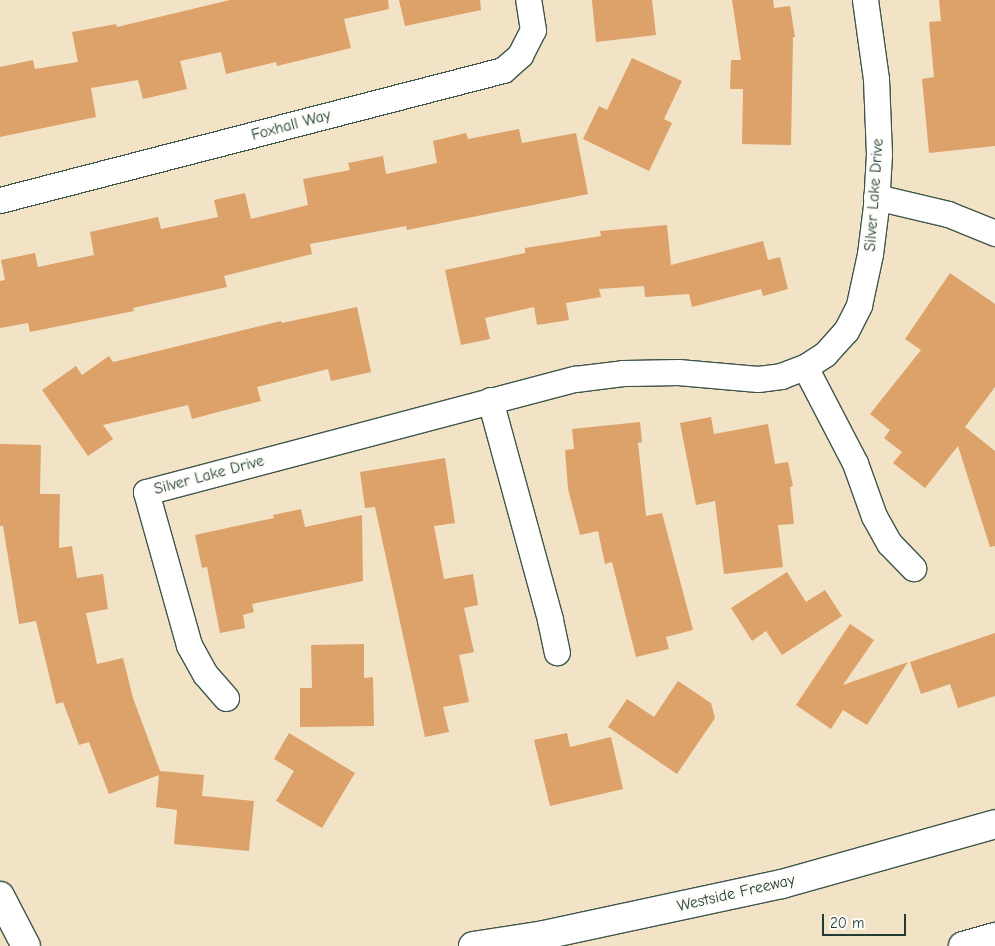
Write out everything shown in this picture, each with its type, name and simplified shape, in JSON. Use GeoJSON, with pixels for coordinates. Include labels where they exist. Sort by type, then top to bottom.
{"type":"FeatureCollection","features":[{"type":"Feature","properties":{"kind":"main road","name":"Westside Freeway"},"geometry":{"type":"LineString","coordinates":[[473,946],[544,936],[782,884],[995,824]]}},
{"type":"Feature","properties":{"kind":"main road"},"geometry":{"type":"LineString","coordinates":[[0,896],[26,946]]}},
{"type":"Feature","properties":{"kind":"main road"},"geometry":{"type":"LineString","coordinates":[[963,946],[995,937]]}},
{"type":"Feature","properties":{"kind":"street","name":"Foxhall Way"},"geometry":{"type":"LineString","coordinates":[[0,200],[503,70],[520,55],[533,30],[528,0]]}},
{"type":"Feature","properties":{"kind":"street","name":"Silver Lake Drive"},"geometry":{"type":"LineString","coordinates":[[226,698],[205,674],[189,645],[146,492],[575,379],[623,373],[678,372],[758,379],[781,376],[805,366],[824,354],[846,331],[859,305],[870,254],[879,154],[876,79],[865,0]]}},
{"type":"Feature","properties":{"kind":"street"},"geometry":{"type":"LineString","coordinates":[[876,197],[948,214],[995,234]]}},
{"type":"Feature","properties":{"kind":"street"},"geometry":{"type":"LineString","coordinates":[[805,366],[855,463],[874,516],[889,542],[913,568]]}},
{"type":"Feature","properties":{"kind":"street"},"geometry":{"type":"LineString","coordinates":[[490,400],[557,652]]}},
{"type":"Feature","properties":{"kind":"building"},"geometry":{"type":"Polygon","coordinates":[[[230,0],[388,0],[389,9],[344,19],[351,48],[277,66],[276,62],[226,74],[221,52],[180,61],[187,89],[143,99],[138,80],[91,88],[96,117],[0,137],[0,67],[33,60],[35,69],[78,62],[72,32],[116,24],[117,27],[230,0]]]}},
{"type":"Feature","properties":{"kind":"building"},"geometry":{"type":"Polygon","coordinates":[[[399,0],[480,0],[481,10],[405,26],[399,0]]]}},
{"type":"Feature","properties":{"kind":"building"},"geometry":{"type":"Polygon","coordinates":[[[592,0],[652,0],[656,35],[596,42],[592,0]]]}},
{"type":"Feature","properties":{"kind":"building"},"geometry":{"type":"Polygon","coordinates":[[[732,0],[773,0],[774,8],[790,6],[795,37],[793,37],[791,145],[742,144],[743,89],[730,89],[731,60],[741,60],[732,0]]]}},
{"type":"Feature","properties":{"kind":"building"},"geometry":{"type":"Polygon","coordinates":[[[939,0],[995,0],[995,146],[929,153],[922,79],[934,77],[929,22],[941,21],[939,0]]]}},
{"type":"Feature","properties":{"kind":"building"},"geometry":{"type":"Polygon","coordinates":[[[632,58],[682,81],[664,119],[672,123],[649,171],[583,139],[599,106],[607,110],[632,58]]]}},
{"type":"Feature","properties":{"kind":"building"},"geometry":{"type":"Polygon","coordinates":[[[519,129],[522,143],[576,133],[588,194],[407,230],[406,226],[310,244],[312,254],[224,276],[227,287],[133,308],[134,311],[30,332],[28,323],[0,328],[0,281],[5,280],[1,260],[35,253],[38,267],[94,255],[90,232],[158,217],[161,229],[218,217],[214,200],[245,193],[251,219],[308,205],[303,179],[350,170],[348,163],[383,156],[386,174],[437,163],[433,141],[466,133],[468,139],[519,129]]]}},
{"type":"Feature","properties":{"kind":"building"},"geometry":{"type":"Polygon","coordinates":[[[667,225],[671,265],[763,241],[768,260],[780,257],[788,289],[763,296],[761,289],[692,307],[689,294],[645,297],[644,286],[599,289],[601,297],[566,303],[569,320],[537,325],[534,307],[485,318],[490,339],[461,345],[445,270],[525,253],[525,248],[601,236],[600,231],[667,225]]]}},
{"type":"Feature","properties":{"kind":"building"},"geometry":{"type":"Polygon","coordinates":[[[950,273],[995,304],[995,387],[965,427],[995,451],[995,546],[990,547],[958,446],[925,488],[893,463],[902,452],[884,438],[890,430],[870,414],[921,350],[905,339],[950,273]]]}},
{"type":"Feature","properties":{"kind":"building"},"geometry":{"type":"Polygon","coordinates":[[[357,307],[371,372],[331,381],[328,369],[257,387],[261,401],[192,419],[188,405],[103,425],[113,439],[88,456],[42,390],[76,366],[82,375],[109,356],[113,362],[281,321],[282,323],[357,307]]]}},
{"type":"Feature","properties":{"kind":"building"},"geometry":{"type":"Polygon","coordinates":[[[711,417],[714,434],[768,424],[775,464],[788,462],[793,486],[790,487],[794,524],[778,525],[783,567],[724,574],[715,501],[696,505],[680,423],[711,417]]]}},
{"type":"Feature","properties":{"kind":"building"},"geometry":{"type":"Polygon","coordinates":[[[640,422],[642,442],[638,443],[646,516],[662,513],[693,630],[666,637],[669,649],[636,657],[612,562],[605,564],[598,531],[580,535],[568,489],[565,450],[574,449],[572,429],[640,422]]]}},
{"type":"Feature","properties":{"kind":"building"},"geometry":{"type":"Polygon","coordinates":[[[0,444],[41,445],[40,494],[60,494],[59,548],[72,546],[77,578],[103,574],[108,609],[86,613],[97,664],[123,658],[133,698],[160,771],[204,775],[202,796],[254,801],[249,851],[174,844],[177,810],[156,807],[159,775],[109,794],[89,742],[79,745],[63,702],[56,704],[36,621],[19,624],[3,526],[0,526],[0,444]]]}},
{"type":"Feature","properties":{"kind":"building"},"geometry":{"type":"Polygon","coordinates":[[[445,458],[455,523],[434,526],[444,579],[473,574],[478,605],[464,608],[474,652],[459,655],[469,702],[443,707],[449,732],[425,737],[375,507],[365,508],[360,472],[445,458]]]}},
{"type":"Feature","properties":{"kind":"building"},"geometry":{"type":"Polygon","coordinates":[[[301,509],[305,527],[362,515],[363,581],[252,604],[254,612],[243,615],[245,628],[220,633],[207,567],[202,568],[195,535],[274,518],[273,515],[301,509]]]}},
{"type":"Feature","properties":{"kind":"building"},"geometry":{"type":"Polygon","coordinates":[[[787,572],[806,602],[825,590],[842,616],[782,655],[766,631],[752,641],[731,608],[787,572]]]}},
{"type":"Feature","properties":{"kind":"building"},"geometry":{"type":"Polygon","coordinates":[[[850,624],[874,640],[843,685],[908,662],[867,725],[843,710],[831,729],[796,705],[850,624]]]}},
{"type":"Feature","properties":{"kind":"building"},"geometry":{"type":"Polygon","coordinates":[[[995,633],[995,696],[958,708],[950,684],[921,694],[910,662],[995,633]]]}},
{"type":"Feature","properties":{"kind":"building"},"geometry":{"type":"Polygon","coordinates":[[[364,644],[364,678],[373,677],[374,726],[300,727],[300,688],[312,688],[311,645],[364,644]]]}},
{"type":"Feature","properties":{"kind":"building"},"geometry":{"type":"Polygon","coordinates":[[[678,681],[711,703],[715,718],[677,774],[608,727],[627,699],[654,717],[678,681]]]}},
{"type":"Feature","properties":{"kind":"building"},"geometry":{"type":"Polygon","coordinates":[[[289,733],[355,773],[322,828],[276,801],[294,771],[274,759],[289,733]]]}},
{"type":"Feature","properties":{"kind":"building"},"geometry":{"type":"Polygon","coordinates":[[[567,733],[570,747],[611,737],[623,789],[550,806],[534,740],[567,733]]]}}]}
